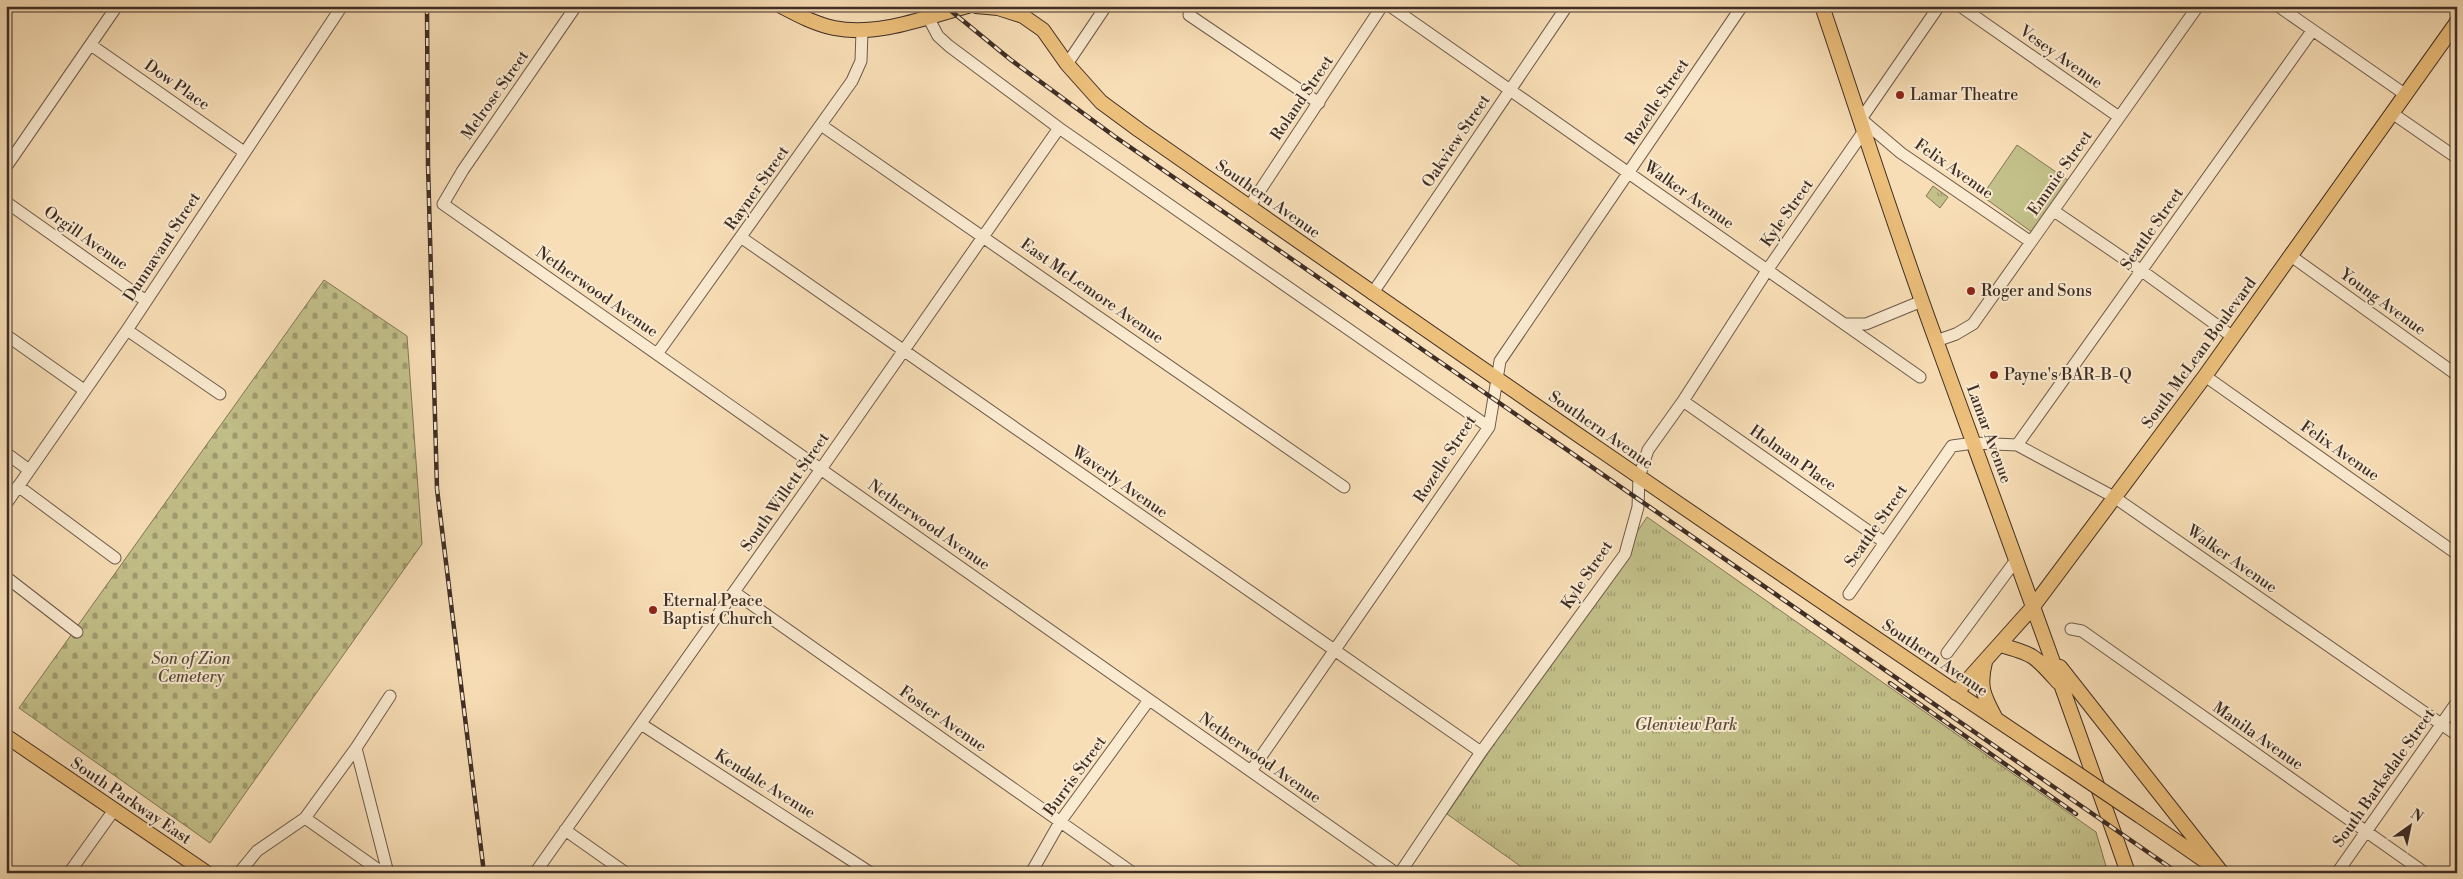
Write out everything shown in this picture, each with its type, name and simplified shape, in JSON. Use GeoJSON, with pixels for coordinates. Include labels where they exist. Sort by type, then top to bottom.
{"type":"FeatureCollection","features":[{"type":"Feature","properties":{"kind":"main road"},"geometry":{"type":"LineString","coordinates":[[781,6],[809,21],[836,28],[862,31],[928,17],[968,6]]}},
{"type":"Feature","properties":{"kind":"main road","name":"Southern Avenue"},"geometry":{"type":"LineString","coordinates":[[976,6],[998,8],[1024,16],[1043,30],[1067,64],[1101,102],[1372,294],[1639,478],[2222,873]]}},
{"type":"Feature","properties":{"kind":"main road","name":"Lamar Avenue"},"geometry":{"type":"LineString","coordinates":[[1822,6],[1936,341],[2032,608],[2053,657],[2128,873]]}},
{"type":"Feature","properties":{"kind":"main road","name":"South McLean Boulevard"},"geometry":{"type":"LineString","coordinates":[[1956,693],[2032,608],[2205,376],[2457,22]]}},
{"type":"Feature","properties":{"kind":"main road"},"geometry":{"type":"LineString","coordinates":[[2000,645],[2024,650],[2038,659],[2063,687]]}},
{"type":"Feature","properties":{"kind":"main road"},"geometry":{"type":"LineString","coordinates":[[2053,657],[2222,873]]}},
{"type":"Feature","properties":{"kind":"main road"},"geometry":{"type":"LineString","coordinates":[[1986,660],[1981,678],[1983,697],[1996,720]]}},
{"type":"Feature","properties":{"kind":"main road","name":"South Parkway East"},"geometry":{"type":"LineString","coordinates":[[6,727],[36,758]]}},
{"type":"Feature","properties":{"kind":"main road","name":"South Parkway East"},"geometry":{"type":"LineString","coordinates":[[6,736],[207,873]]}},
{"type":"Feature","properties":{"kind":"street"},"geometry":{"type":"LineString","coordinates":[[6,167],[117,6]]}},
{"type":"Feature","properties":{"kind":"street","name":"Dunnavant Street"},"geometry":{"type":"LineString","coordinates":[[6,504],[127,330],[342,6]]}},
{"type":"Feature","properties":{"kind":"street","name":"Melrose Street"},"geometry":{"type":"LineString","coordinates":[[443,204],[463,170],[576,6]]}},
{"type":"Feature","properties":{"kind":"street"},"geometry":{"type":"LineString","coordinates":[[1067,64],[1106,6]]}},
{"type":"Feature","properties":{"kind":"street","name":"Roland Street"},"geometry":{"type":"LineString","coordinates":[[1249,207],[1382,6]]}},
{"type":"Feature","properties":{"kind":"street","name":"Walker Avenue"},"geometry":{"type":"LineString","coordinates":[[1390,6],[1768,269],[1920,378]]}},
{"type":"Feature","properties":{"kind":"street","name":"Oakview Street"},"geometry":{"type":"LineString","coordinates":[[1372,294],[1567,6]]}},
{"type":"Feature","properties":{"kind":"street","name":"Rozelle Street"},"geometry":{"type":"LineString","coordinates":[[1251,771],[1489,427],[1500,361],[1742,6]]}},
{"type":"Feature","properties":{"kind":"street","name":"Kyle Street"},"geometry":{"type":"LineString","coordinates":[[1400,873],[1480,752],[1625,554],[1638,507],[1639,478],[1648,450],[1683,401],[1940,6]]}},
{"type":"Feature","properties":{"kind":"street","name":"Vesey Avenue"},"geometry":{"type":"LineString","coordinates":[[1960,6],[2119,117]]}},
{"type":"Feature","properties":{"kind":"street","name":"Emmie Street"},"geometry":{"type":"LineString","coordinates":[[1936,341],[1956,334],[1973,324],[2198,6]]}},
{"type":"Feature","properties":{"kind":"street"},"geometry":{"type":"LineString","coordinates":[[2278,6],[2406,94]]}},
{"type":"Feature","properties":{"kind":"street"},"geometry":{"type":"LineString","coordinates":[[1190,15],[1319,103]]}},
{"type":"Feature","properties":{"kind":"street"},"geometry":{"type":"LineString","coordinates":[[928,17],[938,36],[949,46],[1059,128],[1489,427]]}},
{"type":"Feature","properties":{"kind":"street","name":"Seattle Street"},"geometry":{"type":"LineString","coordinates":[[2017,445],[2312,30]]}},
{"type":"Feature","properties":{"kind":"street","name":"Rayner Street"},"geometry":{"type":"LineString","coordinates":[[657,354],[742,238],[852,81],[861,61],[862,31]]}},
{"type":"Feature","properties":{"kind":"street","name":"Dow Place"},"geometry":{"type":"LineString","coordinates":[[91,45],[244,152]]}},
{"type":"Feature","properties":{"kind":"street"},"geometry":{"type":"LineString","coordinates":[[2392,113],[2457,158]]}},
{"type":"Feature","properties":{"kind":"street","name":"East McLemore Avenue"},"geometry":{"type":"LineString","coordinates":[[821,124],[1344,487]]}},
{"type":"Feature","properties":{"kind":"street","name":"Felix Avenue"},"geometry":{"type":"LineString","coordinates":[[1862,125],[2031,242]]}},
{"type":"Feature","properties":{"kind":"street","name":"South Willett Street"},"geometry":{"type":"LineString","coordinates":[[535,873],[984,238],[1059,128]]}},
{"type":"Feature","properties":{"kind":"street","name":"Orgill Avenue"},"geometry":{"type":"LineString","coordinates":[[6,202],[146,301]]}},
{"type":"Feature","properties":{"kind":"street","name":"Netherwood Avenue"},"geometry":{"type":"LineString","coordinates":[[443,204],[1396,873]]}},
{"type":"Feature","properties":{"kind":"street"},"geometry":{"type":"LineString","coordinates":[[2054,211],[2142,270],[2233,337]]}},
{"type":"Feature","properties":{"kind":"street","name":"Waverly Avenue"},"geometry":{"type":"LineString","coordinates":[[742,238],[1480,752]]}},
{"type":"Feature","properties":{"kind":"street","name":"Young Avenue"},"geometry":{"type":"LineString","coordinates":[[2291,256],[2457,375]]}},
{"type":"Feature","properties":{"kind":"street"},"geometry":{"type":"LineString","coordinates":[[1844,324],[1866,324],[1922,301]]}},
{"type":"Feature","properties":{"kind":"street"},"geometry":{"type":"LineString","coordinates":[[127,330],[220,394]]}},
{"type":"Feature","properties":{"kind":"street"},"geometry":{"type":"LineString","coordinates":[[6,335],[84,390]]}},
{"type":"Feature","properties":{"kind":"street","name":"Felix Avenue"},"geometry":{"type":"LineString","coordinates":[[2205,376],[2457,554]]}},
{"type":"Feature","properties":{"kind":"street","name":"Holman Place"},"geometry":{"type":"LineString","coordinates":[[1683,401],[1884,542]]}},
{"type":"Feature","properties":{"kind":"street","name":"Walker Avenue"},"geometry":{"type":"LineString","coordinates":[[1974,443],[2017,445],[2114,497],[2457,734]]}},
{"type":"Feature","properties":{"kind":"street","name":"Seattle Street"},"geometry":{"type":"LineString","coordinates":[[1849,594],[1952,446],[1974,443]]}},
{"type":"Feature","properties":{"kind":"street"},"geometry":{"type":"LineString","coordinates":[[6,453],[29,470]]}},
{"type":"Feature","properties":{"kind":"street"},"geometry":{"type":"LineString","coordinates":[[18,486],[115,558]]}},
{"type":"Feature","properties":{"kind":"street"},"geometry":{"type":"LineString","coordinates":[[1947,653],[2016,560]]}},
{"type":"Feature","properties":{"kind":"street"},"geometry":{"type":"LineString","coordinates":[[6,578],[77,632]]}},
{"type":"Feature","properties":{"kind":"street","name":"Foster Avenue"},"geometry":{"type":"LineString","coordinates":[[734,592],[1132,873]]}},
{"type":"Feature","properties":{"kind":"street","name":"Manila Avenue"},"geometry":{"type":"LineString","coordinates":[[2072,629],[2082,631],[2425,873]]}},
{"type":"Feature","properties":{"kind":"street"},"geometry":{"type":"LineString","coordinates":[[239,873],[253,854],[305,818],[356,748],[390,696]]}},
{"type":"Feature","properties":{"kind":"street","name":"Burris Street"},"geometry":{"type":"LineString","coordinates":[[1031,873],[1060,822],[1149,700]]}},
{"type":"Feature","properties":{"kind":"street","name":"South Barksdale Street"},"geometry":{"type":"LineString","coordinates":[[2337,873],[2457,702]]}},
{"type":"Feature","properties":{"kind":"street","name":"Kendale Avenue"},"geometry":{"type":"LineString","coordinates":[[641,724],[872,873]]}},
{"type":"Feature","properties":{"kind":"street"},"geometry":{"type":"LineString","coordinates":[[356,748],[388,873]]}},
{"type":"Feature","properties":{"kind":"street"},"geometry":{"type":"LineString","coordinates":[[69,873],[114,810]]}},
{"type":"Feature","properties":{"kind":"street"},"geometry":{"type":"LineString","coordinates":[[305,818],[383,873]]}},
{"type":"Feature","properties":{"kind":"street"},"geometry":{"type":"LineString","coordinates":[[565,830],[626,873]]}},
{"type":"Feature","properties":{"kind":"green space"},"geometry":{"type":"Polygon","coordinates":[[[2017,145],[2069,181],[2033,233],[1982,196],[2017,145]]]}},
{"type":"Feature","properties":{"kind":"green space"},"geometry":{"type":"Polygon","coordinates":[[[1933,186],[1948,197],[1940,208],[1926,196],[1933,186]]]}},
{"type":"Feature","properties":{"kind":"green space","name":"Son of Zion Cemetery"},"geometry":{"type":"Polygon","coordinates":[[[324,280],[407,336],[422,544],[210,843],[19,708],[324,280]]]}},
{"type":"Feature","properties":{"kind":"green space","name":"Glenview Park"},"geometry":{"type":"Polygon","coordinates":[[[1647,517],[2096,832],[2108,873],[1530,873],[1447,814],[1647,517]]]}},
{"type":"Feature","properties":{"kind":"railway"},"geometry":{"type":"LineString","coordinates":[[427,6],[428,165],[437,489],[484,873]]}},
{"type":"Feature","properties":{"kind":"railway"},"geometry":{"type":"LineString","coordinates":[[945,6],[1011,60],[1114,136],[2178,873]]}},
{"type":"Feature","properties":{"kind":"railway"},"geometry":{"type":"LineString","coordinates":[[1890,683],[2076,814]]}},
{"type":"Feature","properties":{"kind":"place","name":"Lamar Theatre"},"geometry":{"type":"Point","coordinates":[1900,95]}},
{"type":"Feature","properties":{"kind":"place","name":"Roger and Sons"},"geometry":{"type":"Point","coordinates":[1971,291]}},
{"type":"Feature","properties":{"kind":"place","name":"Payne's BAR-B-Q"},"geometry":{"type":"Point","coordinates":[1994,375]}},
{"type":"Feature","properties":{"kind":"place","name":"Eternal Peace Baptist Church"},"geometry":{"type":"Point","coordinates":[653,610]}}]}
